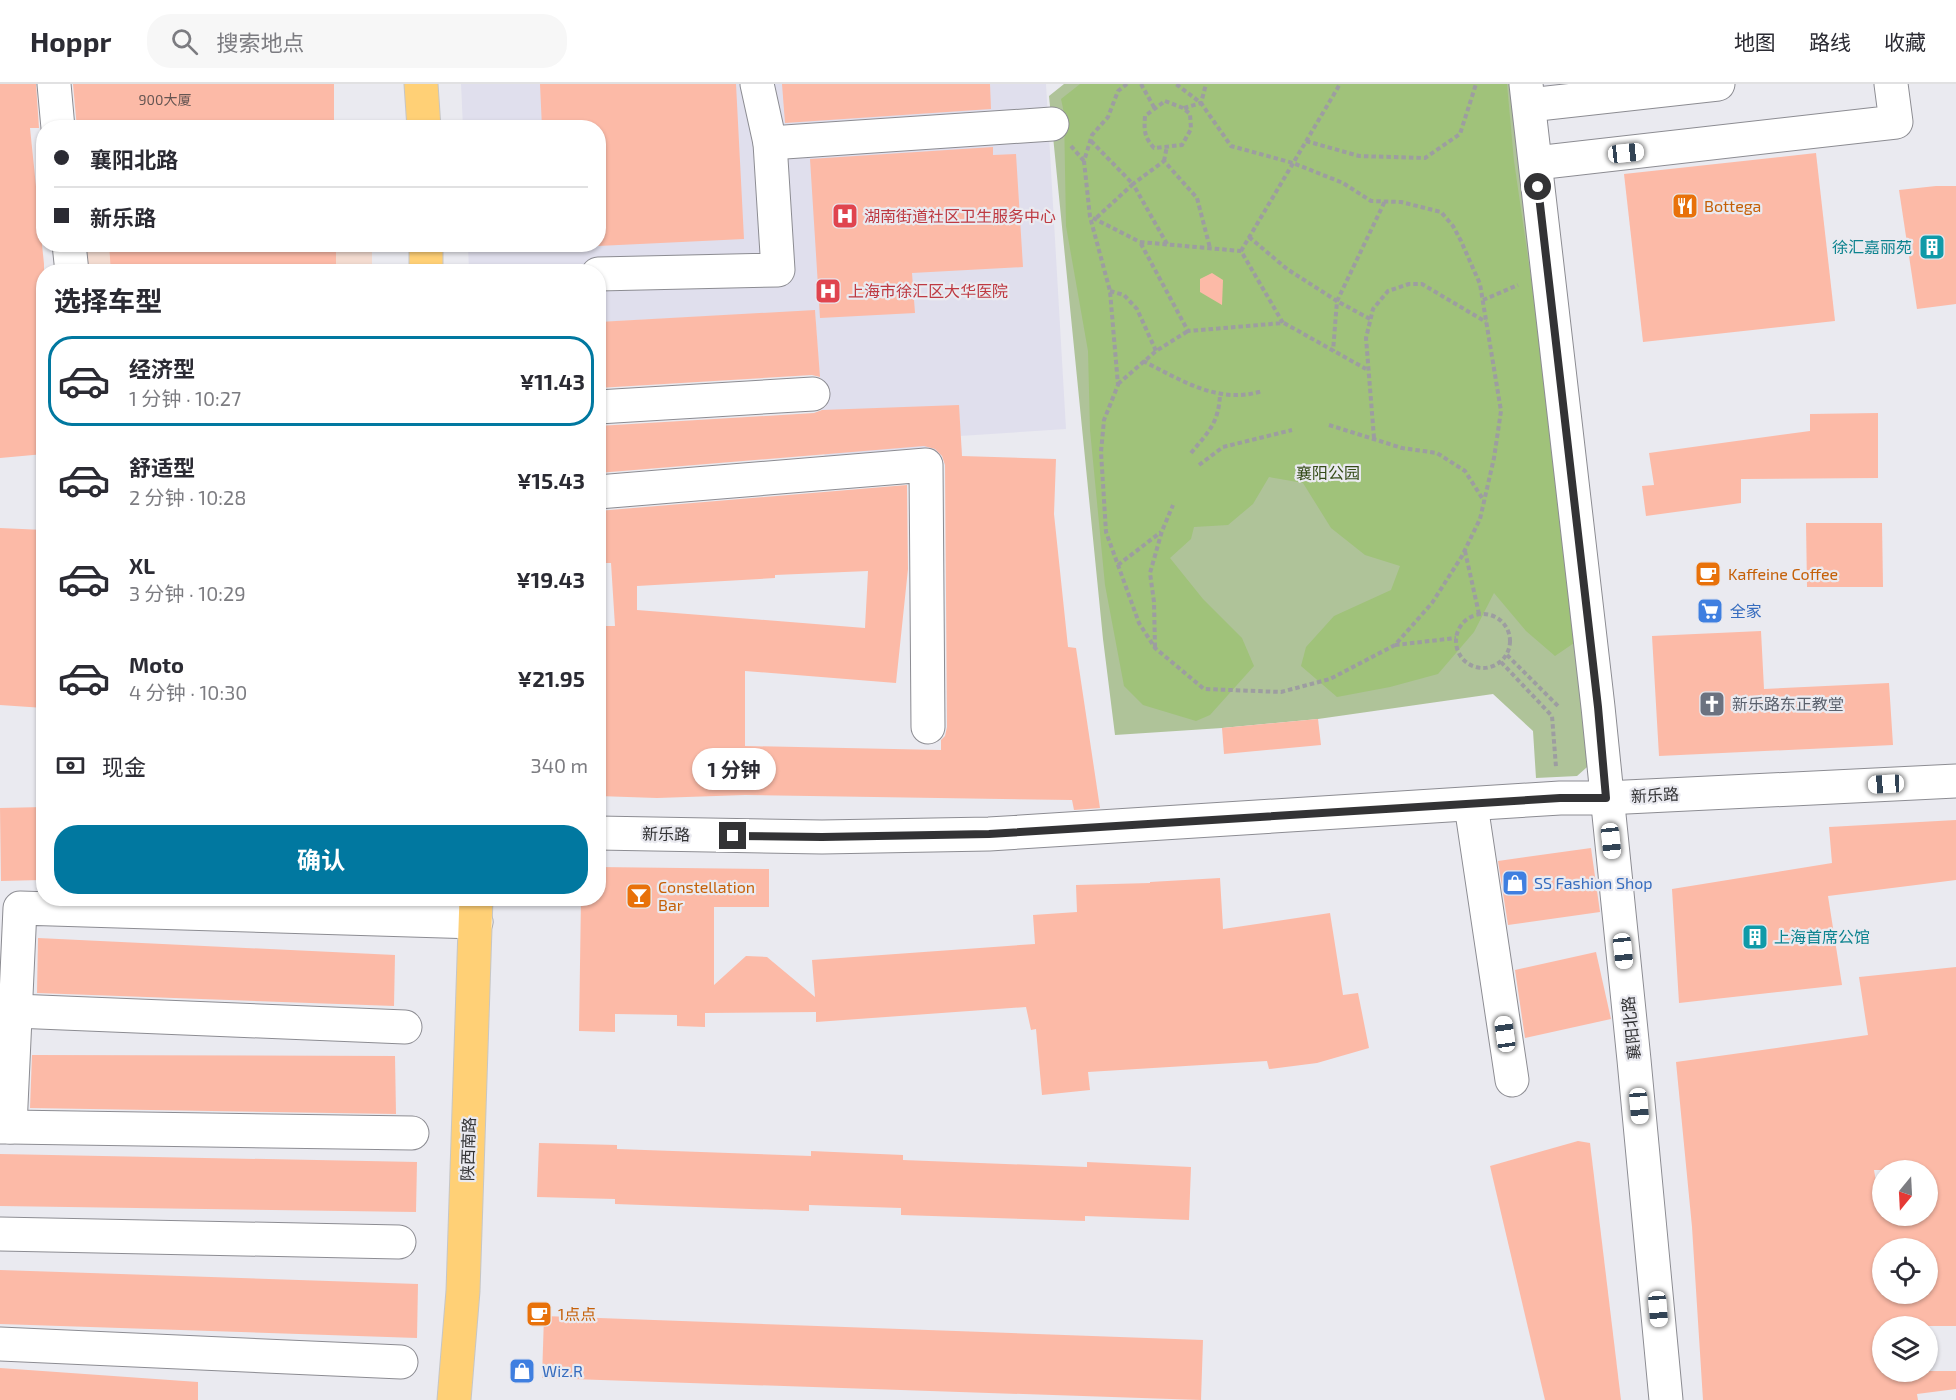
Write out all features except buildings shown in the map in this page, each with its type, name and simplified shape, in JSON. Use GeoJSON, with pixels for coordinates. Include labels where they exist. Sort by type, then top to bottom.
{"type":"FeatureCollection","features":[{"type":"Feature","properties":{"kind":"main road"},"geometry":{"type":"LineString","coordinates":[[422,84],[424,120]]}},
{"type":"Feature","properties":{"kind":"main road","name":"陕西南路"},"geometry":{"type":"LineString","coordinates":[[454,1400],[462,1291],[476,910]]}},
{"type":"Feature","properties":{"kind":"street"},"geometry":{"type":"LineString","coordinates":[[54,84],[57,120]]}},
{"type":"Feature","properties":{"kind":"street"},"geometry":{"type":"LineString","coordinates":[[606,274],[778,270],[770,142],[757,84]]}},
{"type":"Feature","properties":{"kind":"street"},"geometry":{"type":"LineString","coordinates":[[1528,94],[1718,84]]}},
{"type":"Feature","properties":{"kind":"street"},"geometry":{"type":"LineString","coordinates":[[1536,163],[1896,122],[1891,84]]}},
{"type":"Feature","properties":{"kind":"street","name":"襄阳北路"},"geometry":{"type":"LineString","coordinates":[[1528,94],[1598,707],[1666,1400]]}},
{"type":"Feature","properties":{"kind":"street"},"geometry":{"type":"LineString","coordinates":[[770,142],[1052,124]]}},
{"type":"Feature","properties":{"kind":"street"},"geometry":{"type":"LineString","coordinates":[[606,407],[813,394]]}},
{"type":"Feature","properties":{"kind":"street"},"geometry":{"type":"LineString","coordinates":[[606,491],[926,465],[928,727]]}},
{"type":"Feature","properties":{"kind":"street","name":"新乐路"},"geometry":{"type":"LineString","coordinates":[[606,833],[822,837],[989,834],[1560,798],[1606,798],[1956,781]]}},
{"type":"Feature","properties":{"kind":"street"},"geometry":{"type":"LineString","coordinates":[[1471,804],[1512,1080]]}},
{"type":"Feature","properties":{"kind":"street"},"geometry":{"type":"LineString","coordinates":[[412,1133],[5,1127],[15,1011],[20,908],[476,910]]}},
{"type":"Feature","properties":{"kind":"street"},"geometry":{"type":"LineString","coordinates":[[15,1011],[405,1027]]}},
{"type":"Feature","properties":{"kind":"street"},"geometry":{"type":"LineString","coordinates":[[0,1234],[399,1242]]}},
{"type":"Feature","properties":{"kind":"street"},"geometry":{"type":"LineString","coordinates":[[0,1344],[400,1362]]}},
{"type":"Feature","properties":{"kind":"path"},"geometry":{"type":"LineString","coordinates":[[1118,385],[1110,291],[1092,218],[1084,161],[1092,135],[1108,117],[1118,92],[1127,84]]}},
{"type":"Feature","properties":{"kind":"path"},"geometry":{"type":"LineString","coordinates":[[1141,84],[1155,109]]}},
{"type":"Feature","properties":{"kind":"path"},"geometry":{"type":"LineString","coordinates":[[1176,84],[1201,103],[1231,146],[1293,163],[1343,183],[1371,201],[1401,202],[1441,212],[1453,226],[1480,284],[1500,411],[1485,502],[1480,519],[1465,549],[1432,603],[1395,645],[1330,679],[1281,692],[1204,689],[1155,648],[1138,623],[1106,532],[1101,452],[1104,420],[1118,385],[1143,361],[1188,331],[1283,323]]}},
{"type":"Feature","properties":{"kind":"path"},"geometry":{"type":"LineString","coordinates":[[1201,103],[1206,84]]}},
{"type":"Feature","properties":{"kind":"path"},"geometry":{"type":"LineString","coordinates":[[1241,251],[1340,84]]}},
{"type":"Feature","properties":{"kind":"path"},"geometry":{"type":"LineString","coordinates":[[1306,141],[1359,156],[1425,158],[1460,134],[1476,84]]}},
{"type":"Feature","properties":{"kind":"path"},"geometry":{"type":"LineString","coordinates":[[1165,101],[1183,108],[1190,114],[1191,129],[1182,145],[1154,148],[1146,139],[1145,116],[1155,109],[1165,101]]}},
{"type":"Feature","properties":{"kind":"path"},"geometry":{"type":"LineString","coordinates":[[1183,108],[1201,103]]}},
{"type":"Feature","properties":{"kind":"path"},"geometry":{"type":"LineString","coordinates":[[1091,141],[1133,184],[1167,244]]}},
{"type":"Feature","properties":{"kind":"path"},"geometry":{"type":"LineString","coordinates":[[1092,218],[1164,161],[1167,146]]}},
{"type":"Feature","properties":{"kind":"path"},"geometry":{"type":"LineString","coordinates":[[1164,161],[1197,198],[1210,248]]}},
{"type":"Feature","properties":{"kind":"path"},"geometry":{"type":"LineString","coordinates":[[1333,351],[1337,301],[1385,201]]}},
{"type":"Feature","properties":{"kind":"path"},"geometry":{"type":"LineString","coordinates":[[1092,218],[1140,242],[1241,251]]}},
{"type":"Feature","properties":{"kind":"path"},"geometry":{"type":"LineString","coordinates":[[1249,237],[1287,269],[1370,319]]}},
{"type":"Feature","properties":{"kind":"path"},"geometry":{"type":"LineString","coordinates":[[1140,242],[1188,331]]}},
{"type":"Feature","properties":{"kind":"path"},"geometry":{"type":"LineString","coordinates":[[1241,251],[1283,323],[1367,370]]}},
{"type":"Feature","properties":{"kind":"path"},"geometry":{"type":"LineString","coordinates":[[1483,300],[1524,282]]}},
{"type":"Feature","properties":{"kind":"path"},"geometry":{"type":"LineString","coordinates":[[1374,438],[1366,338],[1373,309],[1388,291],[1409,284],[1422,284],[1486,323]]}},
{"type":"Feature","properties":{"kind":"path"},"geometry":{"type":"LineString","coordinates":[[1110,291],[1124,295],[1137,309],[1156,351]]}},
{"type":"Feature","properties":{"kind":"path"},"geometry":{"type":"LineString","coordinates":[[1143,361],[1207,392],[1248,395],[1262,391]]}},
{"type":"Feature","properties":{"kind":"path"},"geometry":{"type":"LineString","coordinates":[[1191,453],[1215,423],[1220,409],[1220,394]]}},
{"type":"Feature","properties":{"kind":"path"},"geometry":{"type":"LineString","coordinates":[[1329,425],[1402,448],[1437,453],[1465,471],[1485,502]]}},
{"type":"Feature","properties":{"kind":"path"},"geometry":{"type":"LineString","coordinates":[[1199,465],[1223,447],[1292,430]]}},
{"type":"Feature","properties":{"kind":"path"},"geometry":{"type":"LineString","coordinates":[[1155,648],[1154,602],[1150,573],[1161,531],[1173,506]]}},
{"type":"Feature","properties":{"kind":"path"},"geometry":{"type":"LineString","coordinates":[[1118,565],[1161,531]]}},
{"type":"Feature","properties":{"kind":"path"},"geometry":{"type":"LineString","coordinates":[[1465,549],[1479,614]]}},
{"type":"Feature","properties":{"kind":"path"},"geometry":{"type":"LineString","coordinates":[[1479,614],[1496,617],[1508,629],[1510,646],[1501,662],[1484,669],[1467,663],[1460,656],[1456,638],[1464,622],[1479,614]]}},
{"type":"Feature","properties":{"kind":"path"},"geometry":{"type":"LineString","coordinates":[[1395,645],[1456,638]]}},
{"type":"Feature","properties":{"kind":"path"},"geometry":{"type":"LineString","coordinates":[[1507,655],[1560,708]]}},
{"type":"Feature","properties":{"kind":"path"},"geometry":{"type":"LineString","coordinates":[[1501,662],[1552,716],[1556,777],[1560,798]]}},
{"type":"Feature","properties":{"kind":"shaded area","name":"上海市徐汇区大华医院"},"geometry":{"type":"Polygon","coordinates":[[[461,84],[1046,84],[1066,429],[960,436],[962,454],[825,462],[815,311],[606,322],[606,264],[469,264],[468,252],[606,252],[606,120],[463,120],[461,84]]]}},
{"type":"Feature","properties":{"kind":"shaded area"},"geometry":{"type":"Polygon","coordinates":[[[84,252],[372,252],[372,264],[85,264],[84,252]]]}},
{"type":"Feature","properties":{"kind":"green space","name":"襄阳公园"},"geometry":{"type":"Polygon","coordinates":[[[1064,84],[1518,84],[1595,760],[1577,776],[1536,778],[1533,731],[1493,694],[1318,719],[1115,735],[1103,639],[1049,96],[1064,84]]]}},
{"type":"Feature","properties":{"kind":"green space","name":"襄阳公园"},"geometry":{"type":"Polygon","coordinates":[[[1080,84],[1507,84],[1514,161],[1549,403],[1574,643],[1555,656],[1526,631],[1494,593],[1474,632],[1438,674],[1390,687],[1337,697],[1301,666],[1306,647],[1334,616],[1391,590],[1400,566],[1365,555],[1331,528],[1303,483],[1269,477],[1253,504],[1228,525],[1194,527],[1191,539],[1170,558],[1203,599],[1242,638],[1254,666],[1210,715],[1196,721],[1143,705],[1124,686],[1105,585],[1090,430],[1088,351],[1066,226],[1064,113],[1061,99],[1080,84]]]}},
{"type":"Feature","properties":{"kind":"place","name":"Bottega"},"geometry":{"type":"Point","coordinates":[1685,206]}},
{"type":"Feature","properties":{"kind":"place","name":"湖南街道社区卫生服务中心"},"geometry":{"type":"Point","coordinates":[845,216]}},
{"type":"Feature","properties":{"kind":"place","name":"徐汇嘉丽苑"},"geometry":{"type":"Point","coordinates":[1932,247]}},
{"type":"Feature","properties":{"kind":"place","name":"上海市徐汇区大华医院"},"geometry":{"type":"Point","coordinates":[828,291]}},
{"type":"Feature","properties":{"kind":"place","name":"Kaffeine Coffee"},"geometry":{"type":"Point","coordinates":[1708,574]}},
{"type":"Feature","properties":{"kind":"place","name":"全家"},"geometry":{"type":"Point","coordinates":[1710,611]}},
{"type":"Feature","properties":{"kind":"place","name":"新乐路东正教堂"},"geometry":{"type":"Point","coordinates":[1712,704]}},
{"type":"Feature","properties":{"kind":"place","name":"SS Fashion Shop"},"geometry":{"type":"Point","coordinates":[1515,883]}},
{"type":"Feature","properties":{"kind":"place","name":"Constellation Bar"},"geometry":{"type":"Point","coordinates":[639,896]}},
{"type":"Feature","properties":{"kind":"place","name":"上海首席公馆"},"geometry":{"type":"Point","coordinates":[1755,937]}},
{"type":"Feature","properties":{"kind":"place","name":"1点点"},"geometry":{"type":"Point","coordinates":[539,1314]}},
{"type":"Feature","properties":{"kind":"place","name":"Wiz.R"},"geometry":{"type":"Point","coordinates":[522,1371]}},
{"type":"Feature","properties":{"kind":"route"},"geometry":{"type":"LineString","coordinates":[[733,836],[989,834],[1560,798],[1606,798],[1598,707],[1538,187]]}}]}
